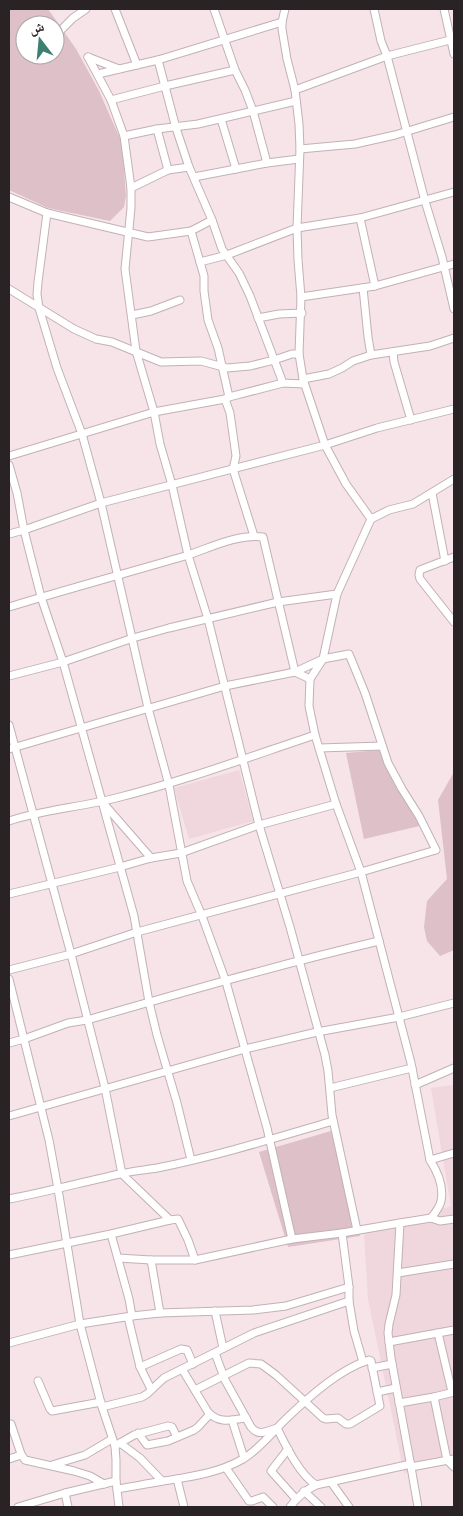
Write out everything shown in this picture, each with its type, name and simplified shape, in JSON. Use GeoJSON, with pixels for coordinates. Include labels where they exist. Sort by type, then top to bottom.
{"type":"FeatureCollection","features":[{"type":"Feature","properties":{"kind":"street"},"geometry":{"type":"LineString","coordinates":[[65,26],[86,9]]}},
{"type":"Feature","properties":{"kind":"street"},"geometry":{"type":"LineString","coordinates":[[115,9],[137,65]]}},
{"type":"Feature","properties":{"kind":"street"},"geometry":{"type":"LineString","coordinates":[[214,9],[234,70],[245,90],[253,111],[267,163]]}},
{"type":"Feature","properties":{"kind":"street"},"geometry":{"type":"LineString","coordinates":[[285,9],[282,22],[287,59],[295,90],[299,124],[298,260],[302,297],[299,354],[303,382],[325,446],[346,484],[371,519]]}},
{"type":"Feature","properties":{"kind":"street"},"geometry":{"type":"LineString","coordinates":[[374,9],[381,41],[387,56],[425,201],[442,257],[454,309]]}},
{"type":"Feature","properties":{"kind":"street"},"geometry":{"type":"LineString","coordinates":[[444,9],[454,54]]}},
{"type":"Feature","properties":{"kind":"street"},"geometry":{"type":"LineString","coordinates":[[98,74],[158,60],[282,22]]}},
{"type":"Feature","properties":{"kind":"street"},"geometry":{"type":"LineString","coordinates":[[295,90],[387,56],[452,39]]}},
{"type":"Feature","properties":{"kind":"street"},"geometry":{"type":"LineString","coordinates":[[119,69],[88,57],[111,100],[124,136],[131,188],[125,269],[136,351],[154,412],[160,444],[172,485],[188,555],[208,619],[259,825],[280,893],[327,1064],[333,1121],[357,1230]]}},
{"type":"Feature","properties":{"kind":"street"},"geometry":{"type":"LineString","coordinates":[[158,60],[176,128],[189,167],[212,220],[222,249],[244,283],[284,383]]}},
{"type":"Feature","properties":{"kind":"street"},"geometry":{"type":"LineString","coordinates":[[111,100],[234,70]]}},
{"type":"Feature","properties":{"kind":"street"},"geometry":{"type":"LineString","coordinates":[[124,136],[221,119],[296,101]]}},
{"type":"Feature","properties":{"kind":"street"},"geometry":{"type":"LineString","coordinates":[[300,149],[354,144],[454,117]]}},
{"type":"Feature","properties":{"kind":"street"},"geometry":{"type":"LineString","coordinates":[[221,119],[236,169]]}},
{"type":"Feature","properties":{"kind":"street"},"geometry":{"type":"LineString","coordinates":[[156,129],[168,170]]}},
{"type":"Feature","properties":{"kind":"street"},"geometry":{"type":"LineString","coordinates":[[194,177],[299,159]]}},
{"type":"Feature","properties":{"kind":"street"},"geometry":{"type":"LineString","coordinates":[[131,188],[168,170],[189,167]]}},
{"type":"Feature","properties":{"kind":"street"},"geometry":{"type":"LineString","coordinates":[[200,262],[227,255],[298,228],[360,218],[454,192]]}},
{"type":"Feature","properties":{"kind":"street"},"geometry":{"type":"LineString","coordinates":[[9,197],[47,213],[153,237],[191,231],[212,220]]}},
{"type":"Feature","properties":{"kind":"street"},"geometry":{"type":"LineString","coordinates":[[47,213],[38,282],[39,308],[57,368],[82,434],[101,503],[148,708],[169,784],[187,881],[226,982],[269,1140],[292,1238]]}},
{"type":"Feature","properties":{"kind":"street"},"geometry":{"type":"LineString","coordinates":[[360,218],[375,286]]}},
{"type":"Feature","properties":{"kind":"street"},"geometry":{"type":"LineString","coordinates":[[191,231],[204,276],[208,320],[218,348],[222,367],[236,456],[233,469],[254,536]]}},
{"type":"Feature","properties":{"kind":"street"},"geometry":{"type":"LineString","coordinates":[[302,297],[375,286],[454,264]]}},
{"type":"Feature","properties":{"kind":"street"},"geometry":{"type":"LineString","coordinates":[[362,288],[371,355]]}},
{"type":"Feature","properties":{"kind":"street"},"geometry":{"type":"LineString","coordinates":[[9,289],[61,322],[96,339],[112,342],[161,362],[201,361],[227,368],[250,366],[292,354],[299,354]]}},
{"type":"Feature","properties":{"kind":"street"},"geometry":{"type":"LineString","coordinates":[[132,315],[151,311],[180,300]]}},
{"type":"Feature","properties":{"kind":"street"},"geometry":{"type":"LineString","coordinates":[[258,318],[302,313]]}},
{"type":"Feature","properties":{"kind":"street"},"geometry":{"type":"LineString","coordinates":[[9,456],[154,412],[227,398],[284,383],[303,382],[329,374],[353,361],[371,355],[430,346],[454,338]]}},
{"type":"Feature","properties":{"kind":"street"},"geometry":{"type":"LineString","coordinates":[[393,352],[394,362],[411,420]]}},
{"type":"Feature","properties":{"kind":"street"},"geometry":{"type":"LineString","coordinates":[[9,534],[101,503],[325,446],[377,428],[454,408]]}},
{"type":"Feature","properties":{"kind":"street"},"geometry":{"type":"LineString","coordinates":[[9,465],[41,597],[82,728],[134,916],[149,1002],[191,1160]]}},
{"type":"Feature","properties":{"kind":"street"},"geometry":{"type":"LineString","coordinates":[[431,1218],[442,1200],[439,1180],[436,1168],[430,1160],[412,1068],[361,872],[336,804],[315,735],[309,706],[310,679],[322,659],[337,594],[371,519],[389,510],[413,504],[454,480]]}},
{"type":"Feature","properties":{"kind":"street"},"geometry":{"type":"LineString","coordinates":[[432,493],[445,561]]}},
{"type":"Feature","properties":{"kind":"street"},"geometry":{"type":"LineString","coordinates":[[9,607],[188,555],[229,541],[263,536],[295,672]]}},
{"type":"Feature","properties":{"kind":"street"},"geometry":{"type":"LineString","coordinates":[[454,557],[420,570],[419,575],[420,579],[454,622]]}},
{"type":"Feature","properties":{"kind":"street"},"geometry":{"type":"LineString","coordinates":[[9,676],[62,662],[133,638],[208,619],[278,602],[337,594]]}},
{"type":"Feature","properties":{"kind":"street"},"geometry":{"type":"LineString","coordinates":[[9,970],[72,954],[137,932],[202,916],[436,850],[419,816],[395,777],[382,746],[366,693],[349,654],[322,659],[295,672],[225,686],[12,748]]}},
{"type":"Feature","properties":{"kind":"street"},"geometry":{"type":"LineString","coordinates":[[295,672],[310,679]]}},
{"type":"Feature","properties":{"kind":"street"},"geometry":{"type":"LineString","coordinates":[[9,724],[12,748],[34,815],[72,954],[105,1088],[122,1174],[170,1220]]}},
{"type":"Feature","properties":{"kind":"street"},"geometry":{"type":"LineString","coordinates":[[9,821],[24,816],[102,802],[169,784],[315,735]]}},
{"type":"Feature","properties":{"kind":"street"},"geometry":{"type":"LineString","coordinates":[[319,748],[382,746]]}},
{"type":"Feature","properties":{"kind":"street"},"geometry":{"type":"LineString","coordinates":[[102,802],[151,858]]}},
{"type":"Feature","properties":{"kind":"street"},"geometry":{"type":"LineString","coordinates":[[9,894],[151,858],[181,853],[259,825],[336,804]]}},
{"type":"Feature","properties":{"kind":"street"},"geometry":{"type":"LineString","coordinates":[[9,1043],[68,1023],[87,1020],[226,982],[298,960],[379,941]]}},
{"type":"Feature","properties":{"kind":"street"},"geometry":{"type":"LineString","coordinates":[[9,979],[42,1107],[58,1189],[80,1324],[101,1404],[116,1442],[116,1481],[119,1507]]}},
{"type":"Feature","properties":{"kind":"street"},"geometry":{"type":"LineString","coordinates":[[9,1116],[245,1049],[454,1004]]}},
{"type":"Feature","properties":{"kind":"street"},"geometry":{"type":"LineString","coordinates":[[330,1088],[412,1068]]}},
{"type":"Feature","properties":{"kind":"street"},"geometry":{"type":"LineString","coordinates":[[415,1084],[454,1068]]}},
{"type":"Feature","properties":{"kind":"street"},"geometry":{"type":"LineString","coordinates":[[9,1199],[191,1160],[333,1121]]}},
{"type":"Feature","properties":{"kind":"street"},"geometry":{"type":"LineString","coordinates":[[430,1160],[454,1153]]}},
{"type":"Feature","properties":{"kind":"street"},"geometry":{"type":"LineString","coordinates":[[118,1258],[195,1260],[292,1238],[342,1233],[431,1218],[440,1221],[454,1219]]}},
{"type":"Feature","properties":{"kind":"street"},"geometry":{"type":"LineString","coordinates":[[9,1256],[170,1220],[178,1220],[195,1260]]}},
{"type":"Feature","properties":{"kind":"street"},"geometry":{"type":"LineString","coordinates":[[400,1223],[396,1295],[388,1328],[396,1388],[418,1507]]}},
{"type":"Feature","properties":{"kind":"street"},"geometry":{"type":"LineString","coordinates":[[342,1233],[349,1301],[354,1331],[363,1362]]}},
{"type":"Feature","properties":{"kind":"street"},"geometry":{"type":"LineString","coordinates":[[111,1234],[118,1258],[140,1367],[151,1389]]}},
{"type":"Feature","properties":{"kind":"street"},"geometry":{"type":"LineString","coordinates":[[151,1260],[160,1313]]}},
{"type":"Feature","properties":{"kind":"street"},"geometry":{"type":"LineString","coordinates":[[398,1273],[454,1264]]}},
{"type":"Feature","properties":{"kind":"street"},"geometry":{"type":"LineString","coordinates":[[9,1343],[80,1324],[130,1316],[286,1306],[349,1287]]}},
{"type":"Feature","properties":{"kind":"street"},"geometry":{"type":"LineString","coordinates":[[38,1381],[52,1410],[142,1397],[164,1378],[254,1333],[349,1301]]}},
{"type":"Feature","properties":{"kind":"street"},"geometry":{"type":"LineString","coordinates":[[298,1303],[302,1317]]}},
{"type":"Feature","properties":{"kind":"street"},"geometry":{"type":"LineString","coordinates":[[215,1311],[223,1348]]}},
{"type":"Feature","properties":{"kind":"street"},"geometry":{"type":"LineString","coordinates":[[389,1342],[454,1330]]}},
{"type":"Feature","properties":{"kind":"street"},"geometry":{"type":"LineString","coordinates":[[399,1403],[453,1392],[438,1333]]}},
{"type":"Feature","properties":{"kind":"street"},"geometry":{"type":"LineString","coordinates":[[140,1367],[181,1349],[187,1350],[192,1364]]}},
{"type":"Feature","properties":{"kind":"street"},"geometry":{"type":"LineString","coordinates":[[215,1353],[224,1376],[255,1432],[260,1434],[277,1428]]}},
{"type":"Feature","properties":{"kind":"street"},"geometry":{"type":"LineString","coordinates":[[117,1489],[204,1475],[226,1468],[259,1447],[277,1428],[306,1401],[326,1383],[363,1362],[370,1360],[380,1406],[348,1424],[338,1418],[323,1418],[306,1401],[261,1364],[249,1363],[195,1390]]}},
{"type":"Feature","properties":{"kind":"street"},"geometry":{"type":"LineString","coordinates":[[372,1368],[392,1364]]}},
{"type":"Feature","properties":{"kind":"street"},"geometry":{"type":"LineString","coordinates":[[182,1369],[213,1418],[220,1420],[246,1418]]}},
{"type":"Feature","properties":{"kind":"street"},"geometry":{"type":"LineString","coordinates":[[377,1392],[396,1388]]}},
{"type":"Feature","properties":{"kind":"street"},"geometry":{"type":"LineString","coordinates":[[434,1397],[454,1467]]}},
{"type":"Feature","properties":{"kind":"street"},"geometry":{"type":"LineString","coordinates":[[138,1434],[148,1445],[168,1441],[196,1429],[210,1414]]}},
{"type":"Feature","properties":{"kind":"street"},"geometry":{"type":"LineString","coordinates":[[232,1420],[244,1458]]}},
{"type":"Feature","properties":{"kind":"street"},"geometry":{"type":"LineString","coordinates":[[9,1424],[11,1424],[21,1455],[25,1460],[82,1473],[104,1484]]}},
{"type":"Feature","properties":{"kind":"street"},"geometry":{"type":"LineString","coordinates":[[50,1466],[85,1455],[138,1434],[170,1426],[177,1437]]}},
{"type":"Feature","properties":{"kind":"street"},"geometry":{"type":"LineString","coordinates":[[277,1428],[288,1449],[309,1480],[316,1485]]}},
{"type":"Feature","properties":{"kind":"street"},"geometry":{"type":"LineString","coordinates":[[116,1442],[140,1458],[162,1481]]}},
{"type":"Feature","properties":{"kind":"street"},"geometry":{"type":"LineString","coordinates":[[288,1449],[271,1471],[296,1499]]}},
{"type":"Feature","properties":{"kind":"street"},"geometry":{"type":"LineString","coordinates":[[9,1459],[21,1455]]}},
{"type":"Feature","properties":{"kind":"street"},"geometry":{"type":"LineString","coordinates":[[290,1507],[304,1491],[316,1485],[451,1459]]}},
{"type":"Feature","properties":{"kind":"street"},"geometry":{"type":"LineString","coordinates":[[226,1468],[249,1501],[263,1497],[272,1507]]}},
{"type":"Feature","properties":{"kind":"street"},"geometry":{"type":"LineString","coordinates":[[177,1479],[184,1507]]}},
{"type":"Feature","properties":{"kind":"street"},"geometry":{"type":"LineString","coordinates":[[23,1506],[65,1493],[116,1481]]}},
{"type":"Feature","properties":{"kind":"street"},"geometry":{"type":"LineString","coordinates":[[331,1482],[348,1507]]}},
{"type":"Feature","properties":{"kind":"street"},"geometry":{"type":"LineString","coordinates":[[304,1491],[321,1507]]}},
{"type":"Feature","properties":{"kind":"street"},"geometry":{"type":"LineString","coordinates":[[65,1493],[68,1507]]}},
{"type":"Feature","properties":{"kind":"shaded area"},"geometry":{"type":"Polygon","coordinates":[[[9,9],[48,9],[52,15],[15,15],[15,65],[65,65],[65,33],[76,49],[99,91],[122,143],[126,196],[124,207],[110,221],[48,208],[9,190],[9,9]]]}},
{"type":"Feature","properties":{"kind":"shaded area"},"geometry":{"type":"Polygon","coordinates":[[[380,750],[428,824],[364,839],[346,753],[380,750]]]}},
{"type":"Feature","properties":{"kind":"shaded area"},"geometry":{"type":"Polygon","coordinates":[[[239,770],[253,821],[189,839],[174,788],[239,770]]]}},
{"type":"Feature","properties":{"kind":"shaded area"},"geometry":{"type":"Polygon","coordinates":[[[454,772],[454,950],[440,956],[427,941],[424,927],[427,901],[447,879],[438,800],[454,772]]]}},
{"type":"Feature","properties":{"kind":"shaded area"},"geometry":{"type":"Polygon","coordinates":[[[454,1085],[454,1463],[404,1473],[368,1299],[364,1234],[451,1206],[431,1088],[454,1085]]]}},
{"type":"Feature","properties":{"kind":"shaded area"},"geometry":{"type":"Polygon","coordinates":[[[331,1131],[360,1236],[288,1247],[259,1152],[331,1131]]]}}]}
